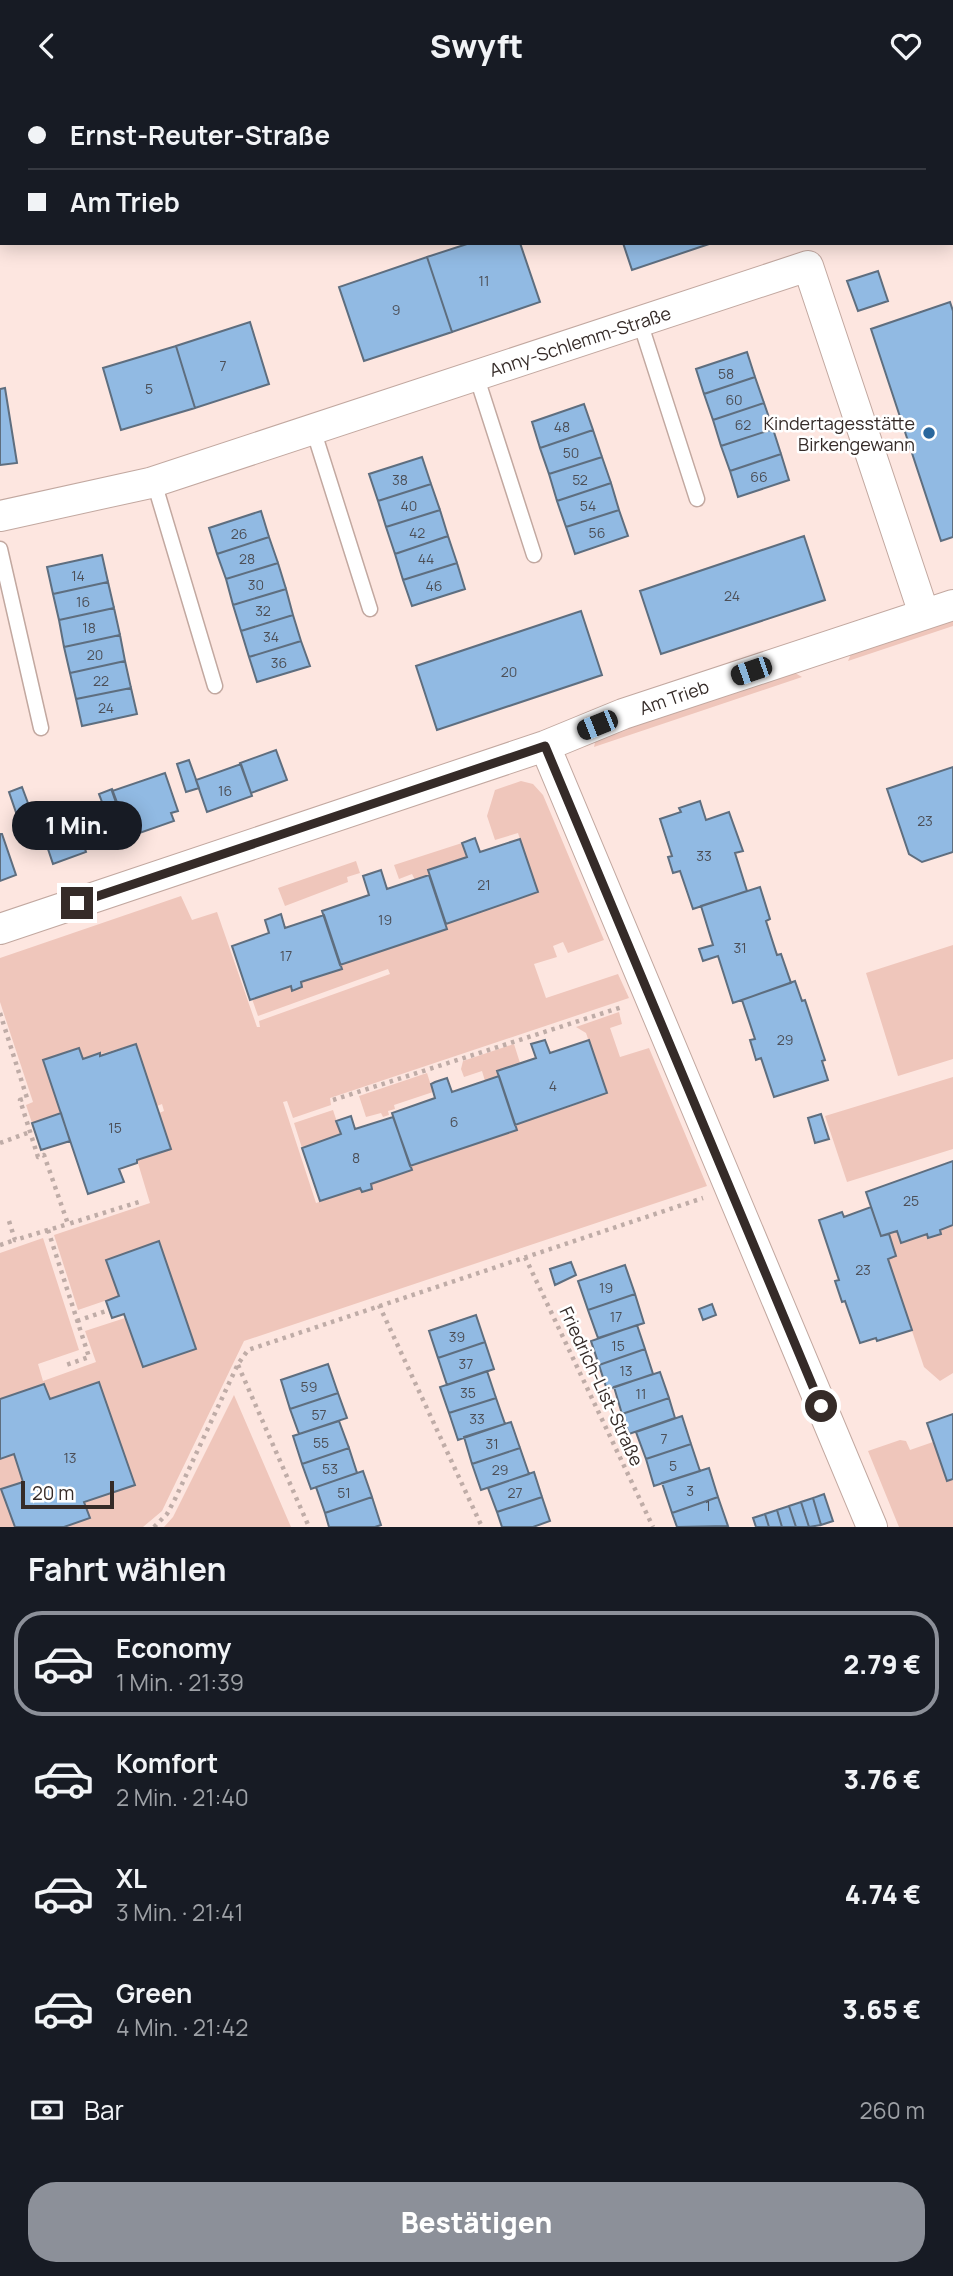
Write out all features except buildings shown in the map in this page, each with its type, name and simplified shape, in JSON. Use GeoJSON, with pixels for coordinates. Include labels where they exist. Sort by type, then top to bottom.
{"type":"FeatureCollection","features":[{"type":"Feature","properties":{"kind":"street","name":"Anny-Schlemm-Straße"},"geometry":{"type":"LineString","coordinates":[[0,516],[154,482],[808,266],[924,614]]}},
{"type":"Feature","properties":{"kind":"street","name":"Am Trieb"},"geometry":{"type":"LineString","coordinates":[[0,929],[545,746],[623,714],[953,605]]}},
{"type":"Feature","properties":{"kind":"street"},"geometry":{"type":"LineString","coordinates":[[545,746],[872,1527]]}},
{"type":"Feature","properties":{"kind":"lane"},"geometry":{"type":"LineString","coordinates":[[640,321],[697,499]]}},
{"type":"Feature","properties":{"kind":"lane"},"geometry":{"type":"LineString","coordinates":[[476,376],[534,555]]}},
{"type":"Feature","properties":{"kind":"lane"},"geometry":{"type":"LineString","coordinates":[[313,429],[370,609]]}},
{"type":"Feature","properties":{"kind":"lane"},"geometry":{"type":"LineString","coordinates":[[154,482],[215,686]]}},
{"type":"Feature","properties":{"kind":"lane"},"geometry":{"type":"LineString","coordinates":[[0,549],[41,727]]}},
{"type":"Feature","properties":{"kind":"path"},"geometry":{"type":"LineString","coordinates":[[333,1100],[623,1007]]}},
{"type":"Feature","properties":{"kind":"path"},"geometry":{"type":"LineString","coordinates":[[0,1013],[27,1098],[20,1100],[38,1157],[44,1155],[68,1224]]}},
{"type":"Feature","properties":{"kind":"path"},"geometry":{"type":"LineString","coordinates":[[0,1143],[30,1132]]}},
{"type":"Feature","properties":{"kind":"path"},"geometry":{"type":"LineString","coordinates":[[155,1527],[167,1514],[175,1499],[238,1364],[248,1350],[731,1189]]}},
{"type":"Feature","properties":{"kind":"path"},"geometry":{"type":"LineString","coordinates":[[0,1245],[139,1202]]}},
{"type":"Feature","properties":{"kind":"path"},"geometry":{"type":"LineString","coordinates":[[9,1221],[15,1240]]}},
{"type":"Feature","properties":{"kind":"path"},"geometry":{"type":"LineString","coordinates":[[48,1230],[89,1357],[62,1366]]}},
{"type":"Feature","properties":{"kind":"path","name":"Friedrich-List-Straße"},"geometry":{"type":"LineString","coordinates":[[525,1257],[653,1527]]}},
{"type":"Feature","properties":{"kind":"path"},"geometry":{"type":"LineString","coordinates":[[379,1305],[482,1527]]}},
{"type":"Feature","properties":{"kind":"path"},"geometry":{"type":"LineString","coordinates":[[77,1321],[109,1310]]}},
{"type":"Feature","properties":{"kind":"path"},"geometry":{"type":"LineString","coordinates":[[238,1364],[309,1527]]}},
{"type":"Feature","properties":{"kind":"shaded area"},"geometry":{"type":"Polygon","coordinates":[[[953,618],[953,626],[848,661],[853,649],[953,618]]]}},
{"type":"Feature","properties":{"kind":"shaded area"},"geometry":{"type":"Polygon","coordinates":[[[790,670],[802,677],[594,747],[597,734],[790,670]]]}},
{"type":"Feature","properties":{"kind":"shaded area"},"geometry":{"type":"Polygon","coordinates":[[[521,781],[533,784],[543,795],[604,940],[568,953],[563,942],[553,946],[557,957],[534,964],[546,998],[618,974],[629,998],[330,1098],[331,1105],[293,1118],[287,1101],[283,1102],[316,1203],[360,1188],[372,1189],[371,1184],[411,1170],[410,1166],[517,1130],[515,1125],[607,1094],[586,1033],[576,1027],[619,1012],[622,1024],[610,1028],[620,1057],[649,1048],[707,1186],[244,1341],[162,1511],[143,1527],[64,1527],[90,1518],[84,1502],[135,1484],[99,1382],[50,1399],[44,1384],[0,1399],[0,1253],[43,1238],[79,1350],[38,1364],[43,1381],[96,1362],[85,1331],[125,1318],[143,1367],[196,1349],[159,1242],[106,1260],[119,1296],[78,1310],[54,1235],[150,1203],[137,1160],[171,1149],[159,1113],[164,1111],[162,1104],[157,1106],[136,1044],[83,1059],[78,1048],[43,1060],[61,1113],[32,1123],[26,1105],[33,1102],[0,1002],[0,958],[181,896],[192,920],[217,912],[257,1027],[260,1027],[259,1021],[390,974],[388,969],[258,1016],[252,999],[291,986],[292,990],[302,987],[301,982],[341,969],[340,965],[447,929],[446,924],[537,892],[518,833],[495,840],[487,816],[495,790],[521,781]]]}},
{"type":"Feature","properties":{"kind":"shaded area"},"geometry":{"type":"Polygon","coordinates":[[[462,843],[467,857],[428,870],[429,875],[415,880],[412,874],[399,879],[394,865],[462,843]]]}},
{"type":"Feature","properties":{"kind":"shaded area"},"geometry":{"type":"Polygon","coordinates":[[[356,861],[360,873],[347,877],[348,882],[285,906],[278,888],[356,861]]]}},
{"type":"Feature","properties":{"kind":"shaded area"},"geometry":{"type":"Polygon","coordinates":[[[953,945],[953,1059],[898,1076],[866,973],[953,945]]]}},
{"type":"Feature","properties":{"kind":"shaded area"},"geometry":{"type":"Polygon","coordinates":[[[514,1044],[520,1063],[497,1071],[499,1076],[485,1081],[482,1071],[464,1077],[461,1069],[463,1061],[514,1044]]]}},
{"type":"Feature","properties":{"kind":"shaded area"},"geometry":{"type":"Polygon","coordinates":[[[427,1073],[433,1092],[394,1105],[395,1109],[388,1111],[389,1115],[383,1117],[381,1113],[366,1117],[359,1096],[427,1073]]]}},
{"type":"Feature","properties":{"kind":"shaded area"},"geometry":{"type":"Polygon","coordinates":[[[953,1077],[953,1149],[847,1182],[825,1116],[953,1077]]]}},
{"type":"Feature","properties":{"kind":"shaded area"},"geometry":{"type":"Polygon","coordinates":[[[333,1110],[341,1134],[302,1148],[294,1123],[333,1110]]]}},
{"type":"Feature","properties":{"kind":"shaded area"},"geometry":{"type":"Polygon","coordinates":[[[953,1225],[953,1373],[940,1381],[924,1367],[888,1259],[896,1256],[889,1234],[897,1231],[901,1243],[927,1234],[928,1238],[941,1234],[940,1230],[953,1225]]]}},
{"type":"Feature","properties":{"kind":"shaded area"},"geometry":{"type":"Polygon","coordinates":[[[234,1395],[291,1527],[164,1527],[173,1517],[234,1395]]]}},
{"type":"Feature","properties":{"kind":"shaded area"},"geometry":{"type":"Polygon","coordinates":[[[900,1440],[906,1441],[910,1450],[933,1442],[947,1481],[953,1479],[953,1527],[899,1527],[868,1451],[900,1440]]]}},
{"type":"Feature","properties":{"kind":"shaded area"},"geometry":{"type":"Polygon","coordinates":[[[14,1454],[23,1482],[2,1489],[15,1527],[0,1527],[0,1459],[14,1454]]]}},
{"type":"Feature","properties":{"kind":"place","name":"Kindertagesstätte Birkengewann"},"geometry":{"type":"Point","coordinates":[929,433]}},
{"type":"Feature","properties":{"kind":"route"},"geometry":{"type":"LineString","coordinates":[[77,903],[545,746],[821,1406]]}}]}
